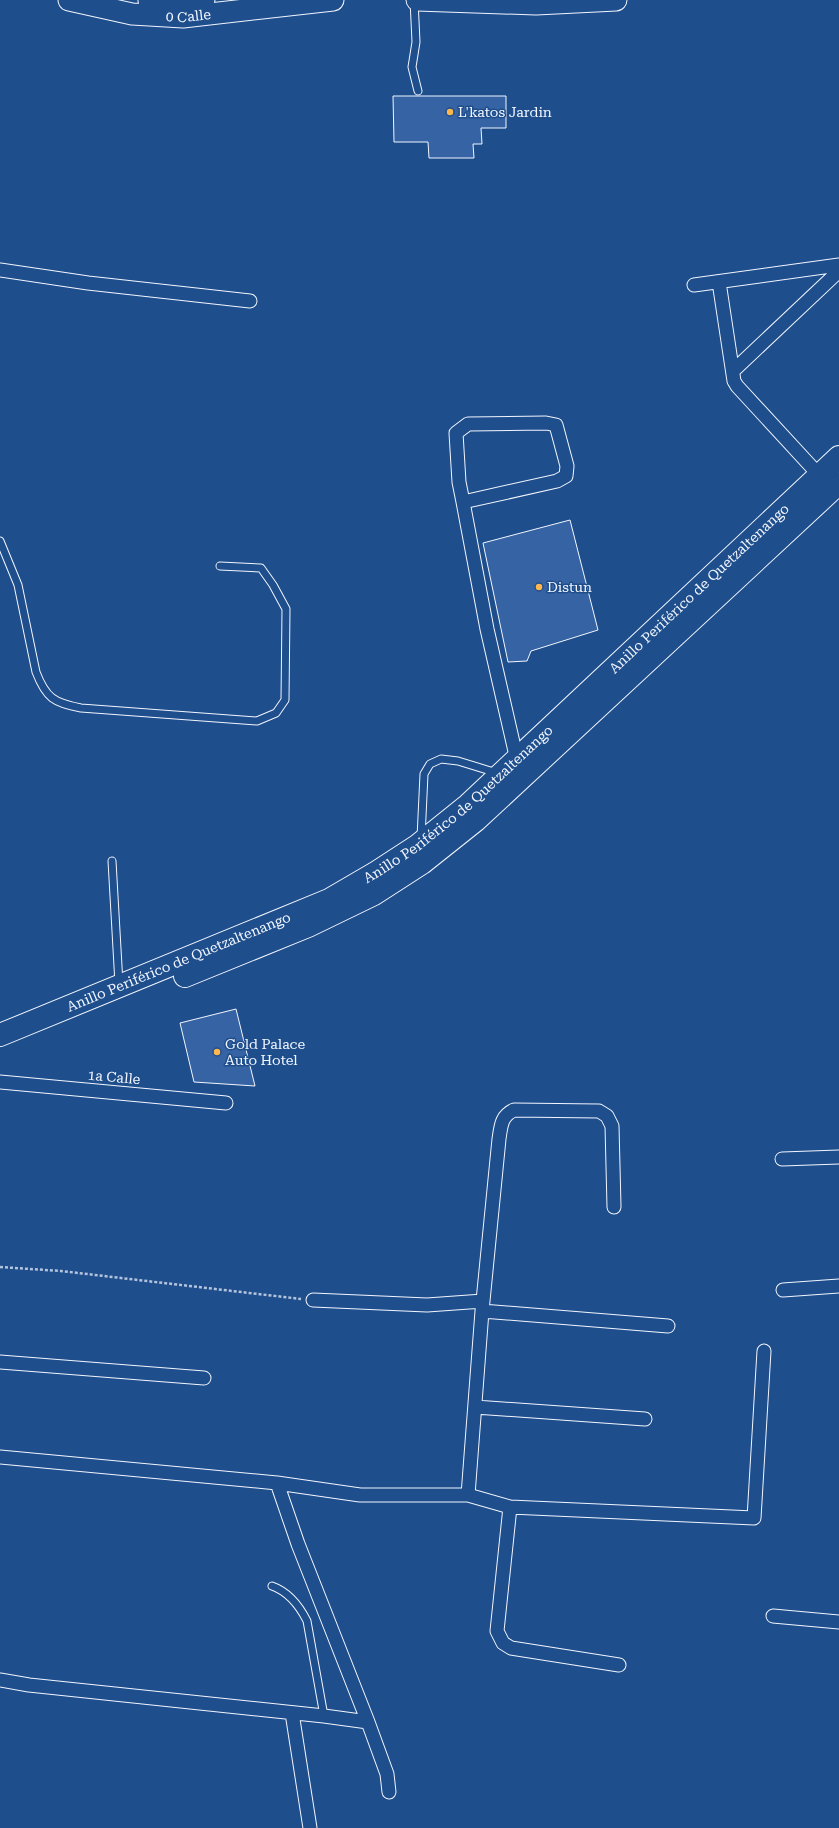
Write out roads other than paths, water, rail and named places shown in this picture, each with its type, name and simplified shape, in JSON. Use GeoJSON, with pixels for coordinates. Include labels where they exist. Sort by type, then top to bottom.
{"type":"FeatureCollection","features":[{"type":"Feature","properties":{"kind":"highway","name":"Anillo Periférico de Quetzaltenango"},"geometry":{"type":"LineString","coordinates":[[0,1034],[329,900],[377,872],[421,842],[468,806],[839,457]]}},
{"type":"Feature","properties":{"kind":"highway","name":"Anillo Periférico de Quetzaltenango"},"geometry":{"type":"LineString","coordinates":[[0,1050],[308,926],[374,894],[422,863],[476,820],[839,483]]}},
{"type":"Feature","properties":{"kind":"main road","name":"0 Calle"},"geometry":{"type":"LineString","coordinates":[[69,0],[132,14],[182,17],[333,0]]}},
{"type":"Feature","properties":{"kind":"main road","name":"0 Calle"},"geometry":{"type":"LineString","coordinates":[[137,0],[204,0]]}},
{"type":"Feature","properties":{"kind":"main road"},"geometry":{"type":"LineString","coordinates":[[417,0],[536,4],[616,0]]}},
{"type":"Feature","properties":{"kind":"street"},"geometry":{"type":"LineString","coordinates":[[694,285],[839,265]]}},
{"type":"Feature","properties":{"kind":"street"},"geometry":{"type":"LineString","coordinates":[[0,270],[88,283],[250,301]]}},
{"type":"Feature","properties":{"kind":"street"},"geometry":{"type":"LineString","coordinates":[[733,371],[839,271]]}},
{"type":"Feature","properties":{"kind":"street"},"geometry":{"type":"LineString","coordinates":[[719,282],[733,371],[737,386],[819,475]]}},
{"type":"Feature","properties":{"kind":"street"},"geometry":{"type":"LineString","coordinates":[[463,502],[557,481],[566,476],[567,466],[556,425],[546,423],[468,424],[456,433],[459,482],[487,629],[517,760]]}},
{"type":"Feature","properties":{"kind":"street","name":"1a Calle"},"geometry":{"type":"LineString","coordinates":[[0,1082],[226,1103]]}},
{"type":"Feature","properties":{"kind":"street"},"geometry":{"type":"LineString","coordinates":[[468,1495],[483,1306],[499,1139],[501,1122],[507,1113],[514,1110],[599,1111],[607,1116],[612,1126],[614,1207]]}},
{"type":"Feature","properties":{"kind":"street"},"geometry":{"type":"LineString","coordinates":[[782,1160],[839,1157]]}},
{"type":"Feature","properties":{"kind":"street"},"geometry":{"type":"LineString","coordinates":[[782,1290],[839,1286]]}},
{"type":"Feature","properties":{"kind":"street"},"geometry":{"type":"LineString","coordinates":[[313,1300],[483,1306],[668,1326]]}},
{"type":"Feature","properties":{"kind":"street"},"geometry":{"type":"LineString","coordinates":[[0,1457],[277,1483],[360,1495],[468,1495],[510,1507],[754,1518],[764,1351]]}},
{"type":"Feature","properties":{"kind":"street"},"geometry":{"type":"LineString","coordinates":[[0,1362],[204,1378]]}},
{"type":"Feature","properties":{"kind":"street"},"geometry":{"type":"LineString","coordinates":[[475,1407],[645,1419]]}},
{"type":"Feature","properties":{"kind":"street"},"geometry":{"type":"LineString","coordinates":[[277,1483],[298,1544],[387,1774],[389,1792]]}},
{"type":"Feature","properties":{"kind":"street"},"geometry":{"type":"LineString","coordinates":[[510,1507],[497,1631],[503,1643],[511,1648],[619,1665]]}},
{"type":"Feature","properties":{"kind":"street"},"geometry":{"type":"LineString","coordinates":[[773,1616],[839,1622]]}},
{"type":"Feature","properties":{"kind":"street"},"geometry":{"type":"LineString","coordinates":[[0,1680],[36,1686],[324,1716],[368,1722]]}},
{"type":"Feature","properties":{"kind":"street"},"geometry":{"type":"LineString","coordinates":[[292,1713],[310,1828]]}},
{"type":"Feature","properties":{"kind":"lane"},"geometry":{"type":"LineString","coordinates":[[414,0],[416,42],[412,66],[418,91]]}},
{"type":"Feature","properties":{"kind":"lane"},"geometry":{"type":"LineString","coordinates":[[0,541],[18,585],[36,672],[49,696],[57,702],[82,708],[257,721],[276,713],[285,700],[286,609],[273,585],[261,568],[220,566]]}},
{"type":"Feature","properties":{"kind":"lane"},"geometry":{"type":"LineString","coordinates":[[421,842],[424,774],[430,764],[441,759],[458,760],[501,774]]}},
{"type":"Feature","properties":{"kind":"lane"},"geometry":{"type":"LineString","coordinates":[[112,861],[120,986]]}},
{"type":"Feature","properties":{"kind":"lane"},"geometry":{"type":"LineString","coordinates":[[272,1586],[280,1589],[288,1595],[300,1607],[307,1621],[324,1716]]}},
{"type":"Feature","properties":{"kind":"place","name":"L'katos Jardin"},"geometry":{"type":"Point","coordinates":[450,112]}},
{"type":"Feature","properties":{"kind":"place","name":"Distun"},"geometry":{"type":"Point","coordinates":[539,587]}},
{"type":"Feature","properties":{"kind":"place","name":"Gold Palace Auto Hotel"},"geometry":{"type":"Point","coordinates":[217,1052]}}]}
